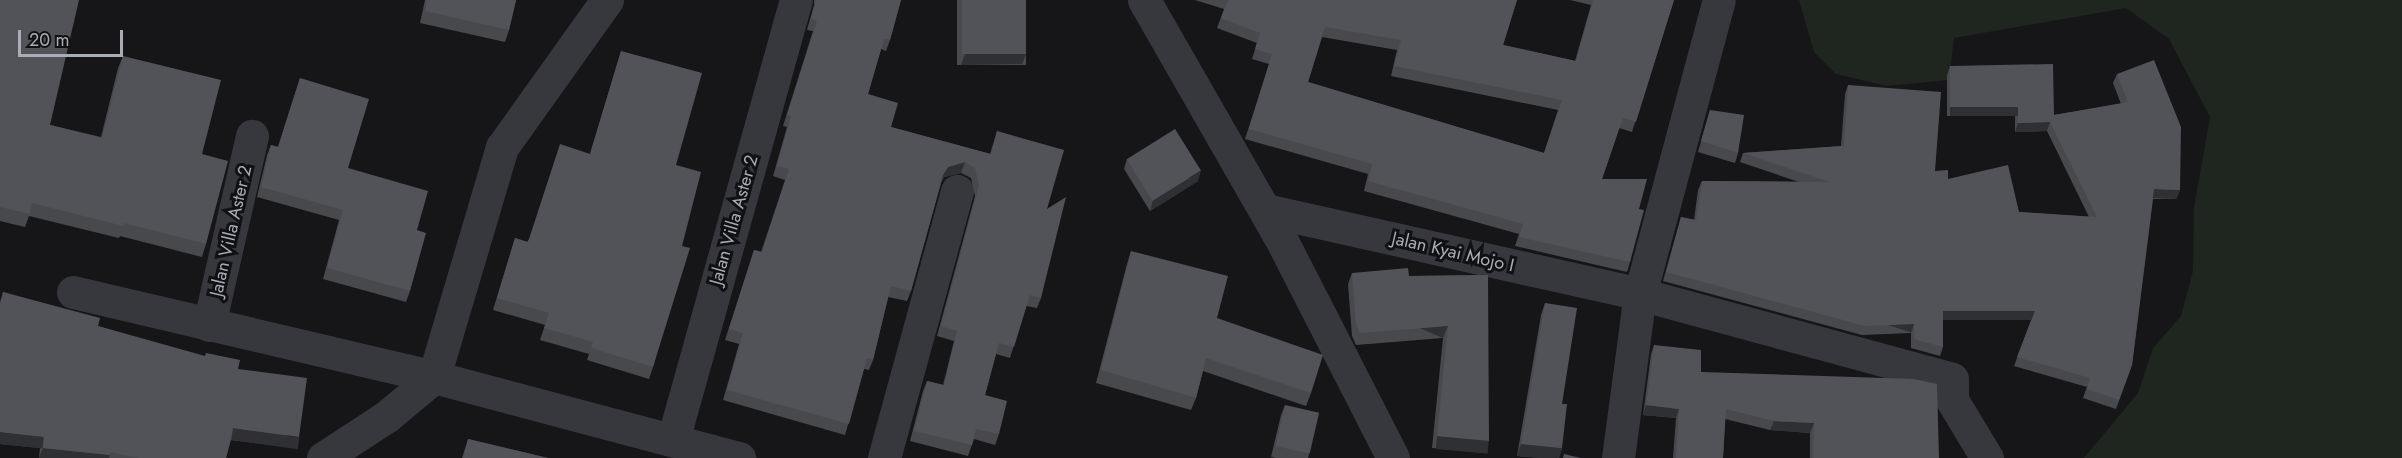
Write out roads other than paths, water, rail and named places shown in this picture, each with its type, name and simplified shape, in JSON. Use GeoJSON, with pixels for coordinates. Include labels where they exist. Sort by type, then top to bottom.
{"type":"FeatureCollection","features":[{"type":"Feature","properties":{"kind":"street"},"geometry":{"type":"LineString","coordinates":[[323,458],[386,417],[434,377],[502,147],[607,0]]}},
{"type":"Feature","properties":{"kind":"street","name":"Jalan Villa Aster 2"},"geometry":{"type":"LineString","coordinates":[[673,440],[796,0]]}},
{"type":"Feature","properties":{"kind":"street"},"geometry":{"type":"LineString","coordinates":[[1144,0],[1265,210],[1394,458]]}},
{"type":"Feature","properties":{"kind":"street"},"geometry":{"type":"LineString","coordinates":[[1618,458],[1640,294],[1719,0]]}},
{"type":"Feature","properties":{"kind":"street","name":"Jalan Villa Aster 2"},"geometry":{"type":"LineString","coordinates":[[209,325],[252,136]]}},
{"type":"Feature","properties":{"kind":"street"},"geometry":{"type":"LineString","coordinates":[[884,458],[957,190]]}},
{"type":"Feature","properties":{"kind":"street","name":"Jalan Kyai Mojo I"},"geometry":{"type":"LineString","coordinates":[[1265,210],[1640,294],[1952,379],[1952,400],[1987,458]]}},
{"type":"Feature","properties":{"kind":"street"},"geometry":{"type":"LineString","coordinates":[[73,292],[434,377],[739,458]]}}]}
